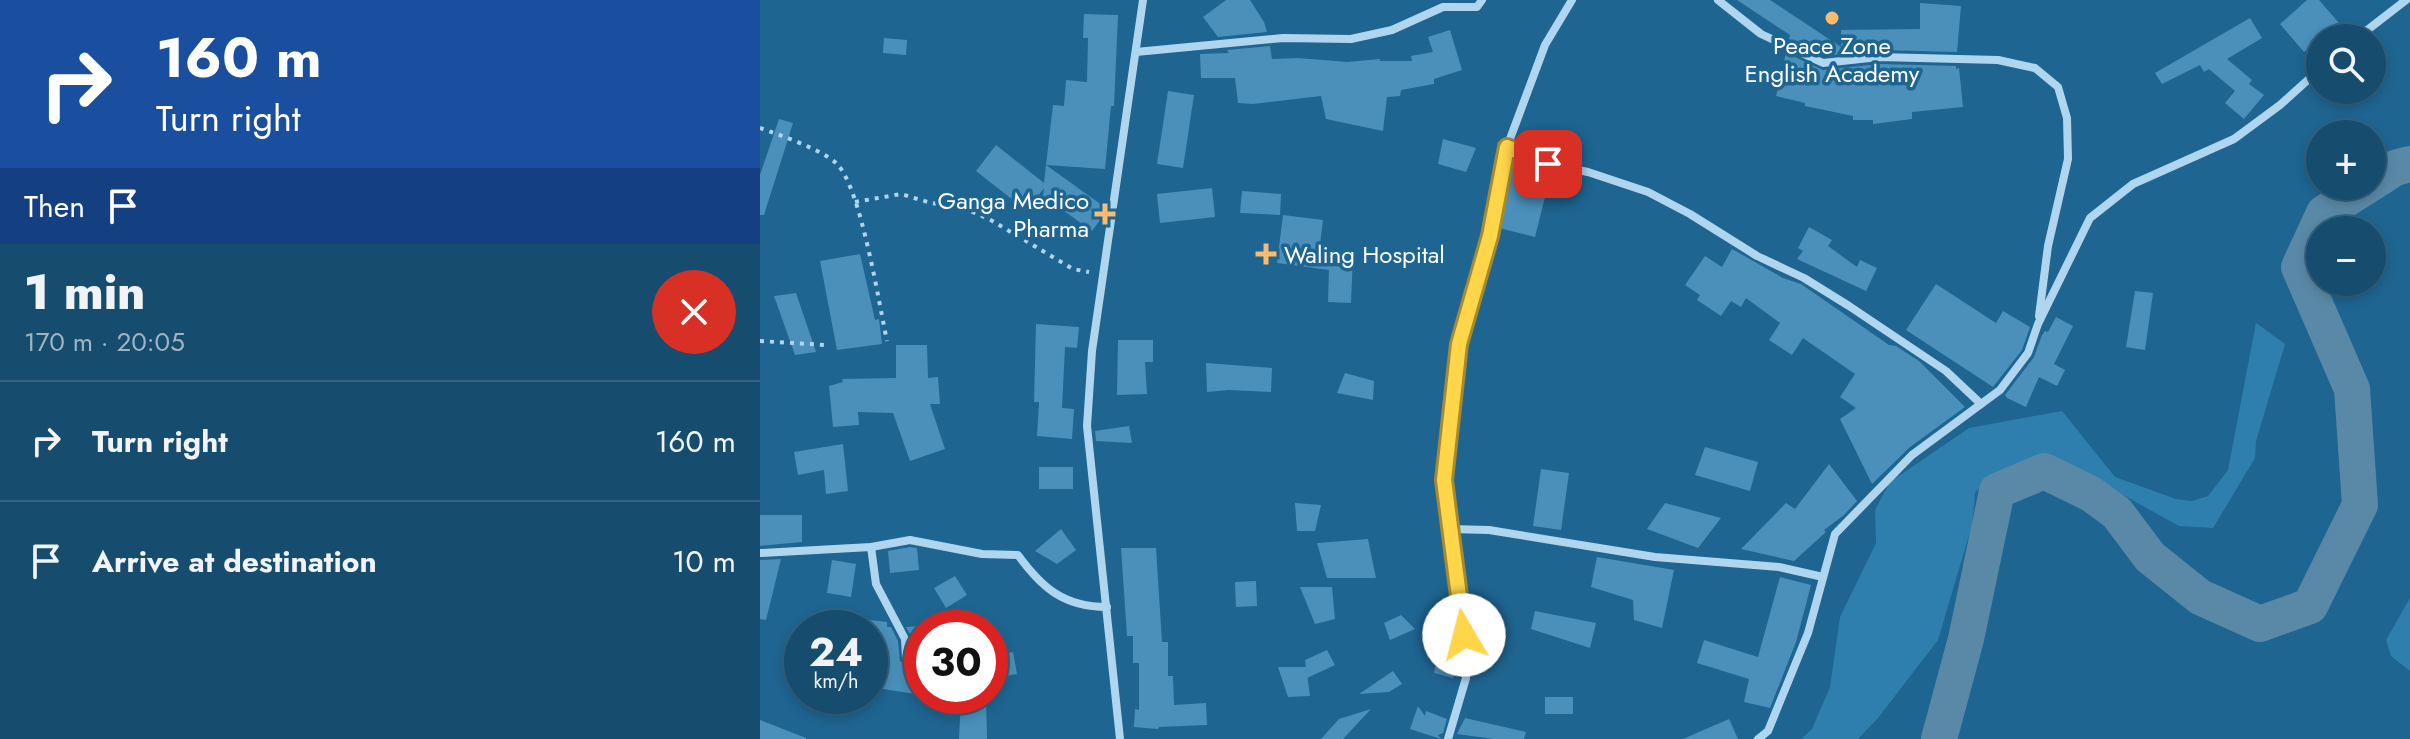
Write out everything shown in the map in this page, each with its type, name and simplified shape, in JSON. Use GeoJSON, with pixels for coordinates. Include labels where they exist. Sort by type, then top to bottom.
{"type":"FeatureCollection","features":[{"type":"Feature","properties":{"kind":"street"},"geometry":{"type":"LineString","coordinates":[[1120,739],[1087,426],[1092,351],[1143,0]]}},
{"type":"Feature","properties":{"kind":"street"},"geometry":{"type":"LineString","coordinates":[[1136,52],[1283,38],[1351,39],[1392,30],[1443,7],[1477,7],[1482,0]]}},
{"type":"Feature","properties":{"kind":"street"},"geometry":{"type":"LineString","coordinates":[[1448,739],[1466,678],[1464,635],[1444,480],[1459,344],[1490,236],[1507,147],[1545,45],[1572,0]]}},
{"type":"Feature","properties":{"kind":"street"},"geometry":{"type":"LineString","coordinates":[[1718,0],[1761,34],[1823,63],[1879,57],[1998,60],[2035,68],[2058,87],[2067,118],[2068,159],[2048,246],[2038,324]]}},
{"type":"Feature","properties":{"kind":"street"},"geometry":{"type":"LineString","coordinates":[[2375,24],[2406,0]]}},
{"type":"Feature","properties":{"kind":"street"},"geometry":{"type":"LineString","coordinates":[[1758,739],[1768,731],[1808,633],[1835,534],[1912,455],[2000,390],[2028,353],[2038,324],[2090,218],[2133,184],[2234,139],[2306,82]]}},
{"type":"Feature","properties":{"kind":"street"},"geometry":{"type":"LineString","coordinates":[[1507,147],[1548,164],[1588,172],[1648,192],[1690,214],[1757,256],[1804,278],[1849,306],[1946,371],[1981,404]]}},
{"type":"Feature","properties":{"kind":"street"},"geometry":{"type":"LineString","coordinates":[[1449,529],[1489,530],[1655,557],[1779,567],[1823,577]]}},
{"type":"Feature","properties":{"kind":"street"},"geometry":{"type":"LineString","coordinates":[[760,553],[871,547],[910,540],[982,554],[1018,555],[1036,580],[1065,600],[1090,607],[1107,607]]}},
{"type":"Feature","properties":{"kind":"street"},"geometry":{"type":"LineString","coordinates":[[871,547],[876,584],[901,629],[904,646]]}},
{"type":"Feature","properties":{"kind":"path"},"geometry":{"type":"LineString","coordinates":[[760,128],[793,140],[837,163],[847,179],[887,341]]}},
{"type":"Feature","properties":{"kind":"path"},"geometry":{"type":"LineString","coordinates":[[855,202],[901,194],[931,203],[961,207],[989,219],[1073,269],[1104,272]]}},
{"type":"Feature","properties":{"kind":"path"},"geometry":{"type":"LineString","coordinates":[[760,341],[824,345]]}},
{"type":"Feature","properties":{"kind":"shaded area"},"geometry":{"type":"Polygon","coordinates":[[[2256,323],[2285,344],[2256,441],[2255,458],[2213,528],[2179,526],[2067,464],[2032,463],[1986,480],[1975,493],[1972,525],[1938,640],[1858,739],[1801,739],[1812,729],[1830,687],[1840,617],[1876,543],[1875,510],[1890,482],[1969,428],[2062,411],[2115,477],[2176,499],[2192,501],[2208,496],[2228,470],[2256,323]]]}},
{"type":"Feature","properties":{"kind":"shaded area"},"geometry":{"type":"Polygon","coordinates":[[[2410,598],[2410,671],[2391,656],[2386,640],[2410,598]]]}},
{"type":"Feature","properties":{"kind":"building"},"geometry":{"type":"Polygon","coordinates":[[[1226,0],[1250,0],[1267,32],[1218,37],[1203,17],[1226,0]]]}},
{"type":"Feature","properties":{"kind":"building"},"geometry":{"type":"Polygon","coordinates":[[[1737,0],[1770,0],[1841,47],[1841,30],[1920,29],[1920,3],[1961,6],[1957,52],[1879,50],[1824,56],[1789,39],[1790,35],[1737,0]]]}},
{"type":"Feature","properties":{"kind":"building"},"geometry":{"type":"Polygon","coordinates":[[[2307,0],[2319,0],[2339,23],[2306,24],[2304,52],[2280,24],[2307,0]]]}},
{"type":"Feature","properties":{"kind":"building"},"geometry":{"type":"Polygon","coordinates":[[[1084,14],[1118,15],[1114,106],[1111,106],[1105,169],[1046,165],[1053,105],[1064,106],[1066,80],[1087,82],[1088,38],[1083,38],[1084,14]]]}},
{"type":"Feature","properties":{"kind":"building"},"geometry":{"type":"Polygon","coordinates":[[[2250,18],[2262,38],[2227,59],[2252,80],[2249,84],[2264,95],[2244,119],[2225,103],[2235,91],[2209,69],[2204,72],[2200,65],[2162,84],[2155,73],[2250,18]]]}},
{"type":"Feature","properties":{"kind":"building"},"geometry":{"type":"Polygon","coordinates":[[[1450,30],[1462,70],[1434,79],[1434,84],[1401,90],[1400,96],[1387,97],[1383,131],[1326,119],[1321,96],[1238,103],[1235,78],[1201,78],[1200,54],[1270,46],[1272,59],[1412,61],[1411,56],[1433,52],[1428,37],[1450,30]]]}},
{"type":"Feature","properties":{"kind":"building"},"geometry":{"type":"Polygon","coordinates":[[[884,38],[907,40],[906,55],[883,53],[884,38]]]}},
{"type":"Feature","properties":{"kind":"building"},"geometry":{"type":"Polygon","coordinates":[[[1786,53],[1823,70],[1879,64],[1956,66],[1956,69],[1959,68],[1963,107],[1912,112],[1912,119],[1873,124],[1873,120],[1853,120],[1853,116],[1805,106],[1805,103],[1776,96],[1786,53]]]}},
{"type":"Feature","properties":{"kind":"building"},"geometry":{"type":"Polygon","coordinates":[[[1168,91],[1194,95],[1183,168],[1157,164],[1168,91]]]}},
{"type":"Feature","properties":{"kind":"building"},"geometry":{"type":"Polygon","coordinates":[[[779,119],[793,123],[764,215],[760,215],[760,175],[779,119]]]}},
{"type":"Feature","properties":{"kind":"building"},"geometry":{"type":"Polygon","coordinates":[[[1443,139],[1476,148],[1466,172],[1438,164],[1443,139]]]}},
{"type":"Feature","properties":{"kind":"building"},"geometry":{"type":"Polygon","coordinates":[[[996,145],[1044,183],[1046,165],[1106,208],[1092,231],[1043,196],[1044,188],[1027,211],[976,171],[996,145]]]}},
{"type":"Feature","properties":{"kind":"building"},"geometry":{"type":"Polygon","coordinates":[[[1513,164],[1551,173],[1535,237],[1499,228],[1513,164]]]}},
{"type":"Feature","properties":{"kind":"building"},"geometry":{"type":"Polygon","coordinates":[[[1212,188],[1215,217],[1160,223],[1157,194],[1212,188]]]}},
{"type":"Feature","properties":{"kind":"building"},"geometry":{"type":"Polygon","coordinates":[[[1242,191],[1281,194],[1280,215],[1240,213],[1242,191]]]}},
{"type":"Feature","properties":{"kind":"building"},"geometry":{"type":"Polygon","coordinates":[[[1283,215],[1323,220],[1319,253],[1353,255],[1351,303],[1328,302],[1329,270],[1277,263],[1283,215]]]}},
{"type":"Feature","properties":{"kind":"building"},"geometry":{"type":"Polygon","coordinates":[[[1809,227],[1832,240],[1828,246],[1857,267],[1860,260],[1877,268],[1866,291],[1797,259],[1803,251],[1798,248],[1809,227]]]}},
{"type":"Feature","properties":{"kind":"building"},"geometry":{"type":"Polygon","coordinates":[[[1732,249],[1783,278],[1801,284],[1889,345],[1896,346],[1919,361],[1965,407],[1910,447],[1872,484],[1840,419],[1856,408],[1840,397],[1855,374],[1803,338],[1792,355],[1769,340],[1780,323],[1746,298],[1741,307],[1731,301],[1721,316],[1697,300],[1700,295],[1685,285],[1705,256],[1722,267],[1732,249]]]}},
{"type":"Feature","properties":{"kind":"building"},"geometry":{"type":"Polygon","coordinates":[[[860,254],[875,320],[879,319],[882,344],[837,350],[820,261],[860,254]]]}},
{"type":"Feature","properties":{"kind":"building"},"geometry":{"type":"Polygon","coordinates":[[[1936,284],[1996,323],[2003,311],[2030,327],[2022,350],[1993,387],[1906,330],[1936,284]]]}},
{"type":"Feature","properties":{"kind":"building"},"geometry":{"type":"Polygon","coordinates":[[[2135,291],[2153,293],[2145,350],[2126,347],[2135,291]]]}},
{"type":"Feature","properties":{"kind":"building"},"geometry":{"type":"Polygon","coordinates":[[[796,293],[816,352],[795,355],[774,296],[796,293]]]}},
{"type":"Feature","properties":{"kind":"building"},"geometry":{"type":"Polygon","coordinates":[[[2056,317],[2073,326],[2054,364],[2065,370],[2057,386],[2039,377],[2026,407],[2005,395],[2034,357],[2042,335],[2048,332],[2056,317]]]}},
{"type":"Feature","properties":{"kind":"building"},"geometry":{"type":"Polygon","coordinates":[[[1036,324],[1079,327],[1077,348],[1065,347],[1062,408],[1074,409],[1072,439],[1037,436],[1039,402],[1034,402],[1036,324]]]}},
{"type":"Feature","properties":{"kind":"building"},"geometry":{"type":"Polygon","coordinates":[[[1118,340],[1153,340],[1153,362],[1145,362],[1147,394],[1117,395],[1118,340]]]}},
{"type":"Feature","properties":{"kind":"building"},"geometry":{"type":"Polygon","coordinates":[[[896,345],[927,345],[928,378],[938,377],[940,404],[930,404],[945,449],[910,461],[893,413],[858,412],[859,425],[833,427],[829,386],[843,382],[842,379],[896,378],[896,345]]]}},
{"type":"Feature","properties":{"kind":"building"},"geometry":{"type":"Polygon","coordinates":[[[1206,363],[1272,368],[1271,392],[1207,392],[1206,363]]]}},
{"type":"Feature","properties":{"kind":"building"},"geometry":{"type":"Polygon","coordinates":[[[1345,373],[1374,381],[1373,400],[1337,393],[1345,373]]]}},
{"type":"Feature","properties":{"kind":"building"},"geometry":{"type":"Polygon","coordinates":[[[1129,426],[1132,443],[1096,441],[1095,431],[1129,426]]]}},
{"type":"Feature","properties":{"kind":"building"},"geometry":{"type":"Polygon","coordinates":[[[843,444],[848,491],[826,494],[824,470],[798,475],[794,452],[843,444]]]}},
{"type":"Feature","properties":{"kind":"building"},"geometry":{"type":"Polygon","coordinates":[[[1705,447],[1758,462],[1750,491],[1695,475],[1705,447]]]}},
{"type":"Feature","properties":{"kind":"building"},"geometry":{"type":"Polygon","coordinates":[[[1829,464],[1857,501],[1844,515],[1824,530],[1826,532],[1794,561],[1741,549],[1786,503],[1795,509],[1829,464]]]}},
{"type":"Feature","properties":{"kind":"building"},"geometry":{"type":"Polygon","coordinates":[[[1039,467],[1073,467],[1073,489],[1039,489],[1039,467]]]}},
{"type":"Feature","properties":{"kind":"building"},"geometry":{"type":"Polygon","coordinates":[[[1541,469],[1569,473],[1561,530],[1533,526],[1541,469]]]}},
{"type":"Feature","properties":{"kind":"building"},"geometry":{"type":"Polygon","coordinates":[[[1295,503],[1321,505],[1315,531],[1297,531],[1295,503]]]}},
{"type":"Feature","properties":{"kind":"building"},"geometry":{"type":"Polygon","coordinates":[[[1665,503],[1721,518],[1698,548],[1647,529],[1665,503]]]}},
{"type":"Feature","properties":{"kind":"building"},"geometry":{"type":"Polygon","coordinates":[[[760,515],[802,515],[802,542],[760,546],[760,515]]]}},
{"type":"Feature","properties":{"kind":"building"},"geometry":{"type":"Polygon","coordinates":[[[1061,529],[1076,550],[1057,564],[1035,551],[1061,529]]]}},
{"type":"Feature","properties":{"kind":"building"},"geometry":{"type":"Polygon","coordinates":[[[1368,539],[1376,578],[1327,578],[1317,543],[1368,539]]]}},
{"type":"Feature","properties":{"kind":"building"},"geometry":{"type":"Polygon","coordinates":[[[917,548],[919,570],[890,573],[888,551],[917,548]]]}},
{"type":"Feature","properties":{"kind":"building"},"geometry":{"type":"Polygon","coordinates":[[[1121,548],[1156,548],[1162,642],[1168,642],[1168,676],[1173,676],[1174,705],[1206,703],[1207,725],[1158,729],[1134,727],[1135,709],[1139,710],[1139,663],[1133,663],[1133,636],[1127,636],[1121,548]]]}},
{"type":"Feature","properties":{"kind":"building"},"geometry":{"type":"Polygon","coordinates":[[[1597,557],[1674,570],[1662,628],[1634,620],[1633,600],[1591,587],[1597,557]]]}},
{"type":"Feature","properties":{"kind":"building"},"geometry":{"type":"Polygon","coordinates":[[[781,559],[766,620],[760,619],[760,560],[781,559]]]}},
{"type":"Feature","properties":{"kind":"building"},"geometry":{"type":"Polygon","coordinates":[[[832,560],[856,564],[851,597],[827,593],[832,560]]]}},
{"type":"Feature","properties":{"kind":"building"},"geometry":{"type":"Polygon","coordinates":[[[955,576],[967,595],[946,608],[934,588],[955,576]]]}},
{"type":"Feature","properties":{"kind":"building"},"geometry":{"type":"Polygon","coordinates":[[[1780,577],[1811,585],[1796,642],[1770,708],[1744,702],[1749,679],[1697,663],[1704,640],[1758,657],[1780,577]]]}},
{"type":"Feature","properties":{"kind":"building"},"geometry":{"type":"Polygon","coordinates":[[[1256,581],[1257,606],[1236,607],[1235,582],[1256,581]]]}},
{"type":"Feature","properties":{"kind":"building"},"geometry":{"type":"Polygon","coordinates":[[[1300,587],[1332,587],[1335,619],[1315,624],[1300,587]]]}},
{"type":"Feature","properties":{"kind":"building"},"geometry":{"type":"Polygon","coordinates":[[[1535,611],[1596,623],[1590,648],[1531,629],[1535,611]]]}},
{"type":"Feature","properties":{"kind":"building"},"geometry":{"type":"Polygon","coordinates":[[[1401,615],[1415,629],[1390,640],[1384,623],[1401,615]]]}},
{"type":"Feature","properties":{"kind":"building"},"geometry":{"type":"Polygon","coordinates":[[[888,627],[891,627],[898,641],[900,661],[904,664],[904,692],[888,690],[888,627]]]}},
{"type":"Feature","properties":{"kind":"building"},"geometry":{"type":"Polygon","coordinates":[[[1327,650],[1335,665],[1307,678],[1305,660],[1327,650]]]}},
{"type":"Feature","properties":{"kind":"building"},"geometry":{"type":"Polygon","coordinates":[[[1013,652],[1017,674],[1008,676],[1008,653],[1013,652]]]}},
{"type":"Feature","properties":{"kind":"building"},"geometry":{"type":"Polygon","coordinates":[[[1437,655],[1456,661],[1453,678],[1434,673],[1437,655]]]}},
{"type":"Feature","properties":{"kind":"building"},"geometry":{"type":"Polygon","coordinates":[[[1278,667],[1306,667],[1310,696],[1288,697],[1278,667]]]}},
{"type":"Feature","properties":{"kind":"building"},"geometry":{"type":"Polygon","coordinates":[[[1393,671],[1402,684],[1389,692],[1359,694],[1393,671]]]}},
{"type":"Feature","properties":{"kind":"building"},"geometry":{"type":"Polygon","coordinates":[[[1545,697],[1573,697],[1573,714],[1545,714],[1545,697]]]}},
{"type":"Feature","properties":{"kind":"building"},"geometry":{"type":"Polygon","coordinates":[[[1418,706],[1425,716],[1426,711],[1447,719],[1443,733],[1438,735],[1441,739],[1410,729],[1418,706]]]}},
{"type":"Feature","properties":{"kind":"building"},"geometry":{"type":"Polygon","coordinates":[[[1371,709],[1343,739],[1321,739],[1339,719],[1371,709]]]}},
{"type":"Feature","properties":{"kind":"building"},"geometry":{"type":"Polygon","coordinates":[[[960,714],[986,714],[987,739],[959,739],[960,714]]]}},
{"type":"Feature","properties":{"kind":"building"},"geometry":{"type":"Polygon","coordinates":[[[1465,718],[1526,732],[1524,739],[1457,734],[1465,718]]]}},
{"type":"Feature","properties":{"kind":"building"},"geometry":{"type":"Polygon","coordinates":[[[1729,719],[1738,739],[1683,739],[1729,719]]]}},
{"type":"Feature","properties":{"kind":"building"},"geometry":{"type":"Polygon","coordinates":[[[760,720],[806,738],[806,739],[760,739],[760,720]]]}},
{"type":"Feature","properties":{"kind":"waterway"},"geometry":{"type":"LineString","coordinates":[[2386,174],[2410,164]]}},
{"type":"Feature","properties":{"kind":"waterway"},"geometry":{"type":"LineString","coordinates":[[1939,739],[1966,639],[1997,491],[2044,471],[2091,494],[2117,513],[2150,557],[2200,597],[2260,624],[2310,606],[2360,505],[2352,389],[2299,267],[2324,213],[2345,200]]}},
{"type":"Feature","properties":{"kind":"place","name":"Peace Zone English Academy"},"geometry":{"type":"Point","coordinates":[1832,18]}},
{"type":"Feature","properties":{"kind":"place","name":"Ganga Medico Pharma"},"geometry":{"type":"Point","coordinates":[1105,214]}},
{"type":"Feature","properties":{"kind":"place","name":"Waling Hospital"},"geometry":{"type":"Point","coordinates":[1266,254]}},
{"type":"Feature","properties":{"kind":"route"},"geometry":{"type":"LineString","coordinates":[[1464,635],[1444,480],[1459,344],[1490,236],[1507,147],[1548,164]]}}]}
